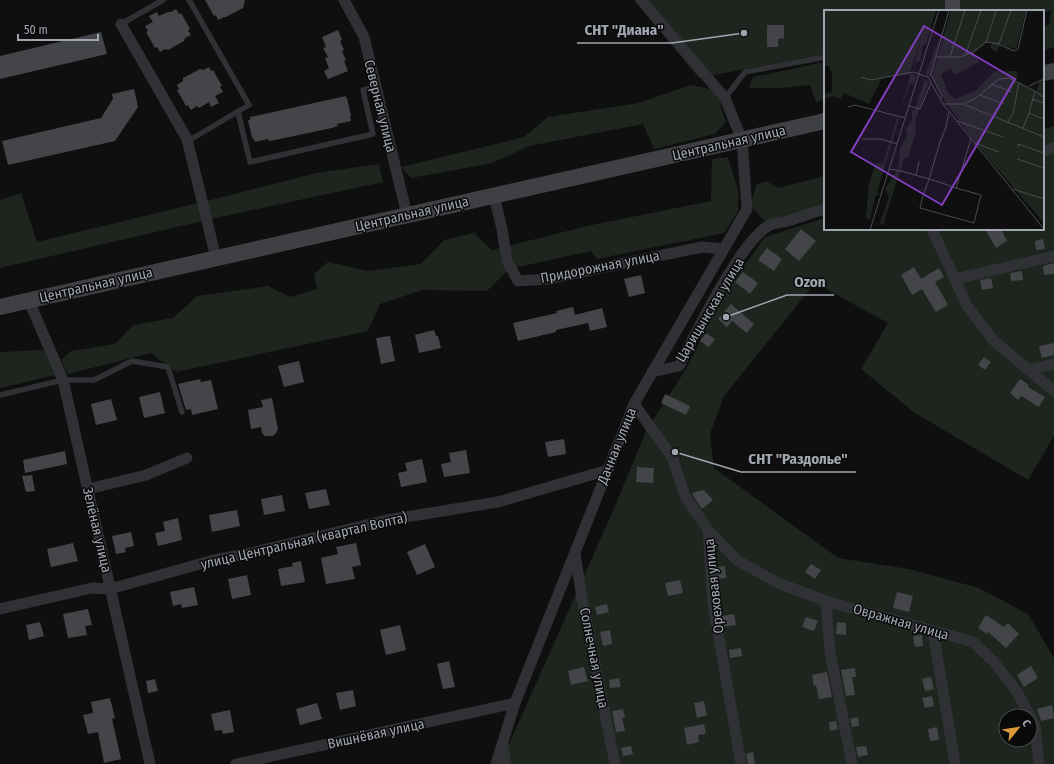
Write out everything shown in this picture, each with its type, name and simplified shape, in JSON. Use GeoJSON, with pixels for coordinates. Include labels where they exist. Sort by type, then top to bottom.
{"type":"FeatureCollection","features":[{"type":"Feature","properties":{"kind":"street","name":"Северная улица"},"geometry":{"type":"LineString","coordinates":[[344,0],[364,37],[407,215]]}},
{"type":"Feature","properties":{"kind":"street","name":"Дачная улица"},"geometry":{"type":"LineString","coordinates":[[496,764],[515,703],[634,404],[747,209],[742,140],[725,98],[641,0]]}},
{"type":"Feature","properties":{"kind":"street"},"geometry":{"type":"LineString","coordinates":[[121,24],[188,141],[216,258]]}},
{"type":"Feature","properties":{"kind":"street"},"geometry":{"type":"LineString","coordinates":[[1044,73],[1054,71]]}},
{"type":"Feature","properties":{"kind":"street","name":"Центральная улица"},"geometry":{"type":"LineString","coordinates":[[0,307],[824,121]]}},
{"type":"Feature","properties":{"kind":"street"},"geometry":{"type":"LineString","coordinates":[[1044,151],[1054,148]]}},
{"type":"Feature","properties":{"kind":"street","name":"Придорожная улица"},"geometry":{"type":"LineString","coordinates":[[494,195],[502,229],[507,261],[518,281],[548,279],[702,247],[723,249]]}},
{"type":"Feature","properties":{"kind":"street","name":"Царицынская улица"},"geometry":{"type":"LineString","coordinates":[[652,372],[679,366],[712,303],[732,269],[756,236],[771,224],[783,222],[824,209]]}},
{"type":"Feature","properties":{"kind":"street"},"geometry":{"type":"LineString","coordinates":[[932,230],[967,306],[993,340],[1054,391]]}},
{"type":"Feature","properties":{"kind":"street"},"geometry":{"type":"LineString","coordinates":[[955,279],[1054,256]]}},
{"type":"Feature","properties":{"kind":"street","name":"Зелёная улица"},"geometry":{"type":"LineString","coordinates":[[28,301],[63,380],[150,764]]}},
{"type":"Feature","properties":{"kind":"street"},"geometry":{"type":"LineString","coordinates":[[1028,370],[1054,364]]}},
{"type":"Feature","properties":{"kind":"street","name":"Ореховая улица"},"geometry":{"type":"LineString","coordinates":[[634,404],[672,457],[685,496],[708,530],[713,604],[742,764]]}},
{"type":"Feature","properties":{"kind":"street"},"geometry":{"type":"LineString","coordinates":[[88,489],[146,475],[187,458]]}},
{"type":"Feature","properties":{"kind":"street","name":"улица Центральная (квартал Волта)"},"geometry":{"type":"LineString","coordinates":[[0,609],[92,588],[110,588],[214,560],[251,553],[387,520],[498,502],[608,470]]}},
{"type":"Feature","properties":{"kind":"street","name":"Овражная улица"},"geometry":{"type":"LineString","coordinates":[[708,530],[738,561],[778,584],[826,601],[973,642],[994,662],[1017,692],[1035,725],[1039,764]]}},
{"type":"Feature","properties":{"kind":"street","name":"Солнечная улица"},"geometry":{"type":"LineString","coordinates":[[575,552],[582,599],[615,764]]}},
{"type":"Feature","properties":{"kind":"street"},"geometry":{"type":"LineString","coordinates":[[826,601],[830,652],[852,764]]}},
{"type":"Feature","properties":{"kind":"street"},"geometry":{"type":"LineString","coordinates":[[933,631],[955,764]]}},
{"type":"Feature","properties":{"kind":"street","name":"Вишнёвая улица"},"geometry":{"type":"LineString","coordinates":[[236,764],[515,703]]}},
{"type":"Feature","properties":{"kind":"street"},"geometry":{"type":"LineString","coordinates":[[502,743],[506,764]]}},
{"type":"Feature","properties":{"kind":"lane"},"geometry":{"type":"LineString","coordinates":[[121,24],[162,0]]}},
{"type":"Feature","properties":{"kind":"lane"},"geometry":{"type":"LineString","coordinates":[[188,141],[249,105],[189,0]]}},
{"type":"Feature","properties":{"kind":"lane"},"geometry":{"type":"LineString","coordinates":[[725,98],[745,72],[824,57]]}},
{"type":"Feature","properties":{"kind":"lane"},"geometry":{"type":"LineString","coordinates":[[238,112],[250,162],[374,134],[363,90],[376,87]]}},
{"type":"Feature","properties":{"kind":"lane"},"geometry":{"type":"LineString","coordinates":[[0,394],[63,380],[94,380],[132,361],[168,367],[182,412]]}},
{"type":"Feature","properties":{"kind":"shaded area"},"geometry":{"type":"Polygon","coordinates":[[[634,0],[1054,0],[1054,47],[1044,51],[1044,27],[1049,25],[1051,11],[824,10],[824,54],[699,78],[634,0]]]}},
{"type":"Feature","properties":{"kind":"shaded area"},"geometry":{"type":"Polygon","coordinates":[[[824,62],[824,99],[816,102],[810,85],[782,88],[749,88],[753,77],[824,62]]]}},
{"type":"Feature","properties":{"kind":"shaded area"},"geometry":{"type":"Polygon","coordinates":[[[690,85],[715,90],[720,96],[721,108],[726,122],[715,134],[654,149],[643,124],[529,146],[492,163],[411,178],[401,167],[524,137],[548,117],[639,103],[690,85]]]}},
{"type":"Feature","properties":{"kind":"shaded area"},"geometry":{"type":"Polygon","coordinates":[[[1054,126],[1054,148],[1044,151],[1044,129],[1054,126]]]}},
{"type":"Feature","properties":{"kind":"shaded area"},"geometry":{"type":"Polygon","coordinates":[[[1054,154],[1054,436],[1028,480],[915,413],[861,369],[888,323],[815,283],[724,396],[710,434],[714,468],[838,558],[909,569],[979,588],[1028,614],[1054,658],[1054,764],[500,764],[613,511],[646,431],[686,369],[700,341],[703,327],[709,315],[765,237],[824,218],[824,230],[1044,230],[1044,156],[1054,154]]]}},
{"type":"Feature","properties":{"kind":"shaded area"},"geometry":{"type":"Polygon","coordinates":[[[728,157],[738,190],[738,211],[724,233],[597,259],[591,251],[509,269],[487,291],[422,290],[380,304],[368,331],[176,372],[151,353],[68,374],[61,360],[71,351],[115,344],[133,325],[173,318],[197,296],[268,286],[290,297],[317,289],[314,274],[328,262],[368,271],[421,264],[444,240],[474,233],[492,250],[587,226],[711,201],[712,159],[728,157]]]}},
{"type":"Feature","properties":{"kind":"shaded area"},"geometry":{"type":"Polygon","coordinates":[[[379,164],[383,182],[220,217],[0,268],[0,200],[21,193],[37,242],[316,173],[379,164]]]}},
{"type":"Feature","properties":{"kind":"shaded area"},"geometry":{"type":"Polygon","coordinates":[[[824,176],[824,206],[765,222],[750,204],[757,184],[766,181],[778,188],[824,176]]]}},
{"type":"Feature","properties":{"kind":"shaded area"},"geometry":{"type":"Polygon","coordinates":[[[44,350],[55,375],[0,388],[0,352],[44,350]]]}},
{"type":"Feature","properties":{"kind":"building"},"geometry":{"type":"Polygon","coordinates":[[[205,0],[245,0],[243,8],[218,20],[205,0]]]}},
{"type":"Feature","properties":{"kind":"building"},"geometry":{"type":"Polygon","coordinates":[[[945,0],[960,0],[960,10],[945,10],[945,0]]]}},
{"type":"Feature","properties":{"kind":"building"},"geometry":{"type":"Polygon","coordinates":[[[176,9],[179,14],[181,13],[190,29],[188,30],[191,35],[185,38],[184,41],[168,50],[165,49],[160,52],[157,47],[155,48],[146,32],[148,31],[145,26],[153,22],[149,16],[157,12],[159,16],[176,9]]]}},
{"type":"Feature","properties":{"kind":"building"},"geometry":{"type":"Polygon","coordinates":[[[767,25],[784,25],[784,38],[778,39],[778,47],[767,47],[767,25]]]}},
{"type":"Feature","properties":{"kind":"building"},"geometry":{"type":"Polygon","coordinates":[[[338,30],[342,40],[340,41],[344,50],[342,51],[346,60],[344,61],[348,71],[328,79],[324,71],[329,68],[325,58],[328,57],[323,48],[326,47],[322,37],[338,30]]]}},
{"type":"Feature","properties":{"kind":"building"},"geometry":{"type":"Polygon","coordinates":[[[101,32],[107,54],[0,79],[0,56],[101,32]]]}},
{"type":"Feature","properties":{"kind":"building"},"geometry":{"type":"Polygon","coordinates":[[[209,67],[211,71],[213,70],[222,86],[220,87],[223,92],[215,96],[219,103],[211,107],[209,102],[199,108],[197,106],[191,110],[188,105],[186,106],[177,90],[179,89],[177,85],[183,81],[183,78],[200,69],[203,70],[209,67]]]}},
{"type":"Feature","properties":{"kind":"building"},"geometry":{"type":"Polygon","coordinates":[[[134,89],[138,107],[115,141],[8,165],[2,141],[101,118],[113,99],[112,94],[134,89]]]}},
{"type":"Feature","properties":{"kind":"building"},"geometry":{"type":"Polygon","coordinates":[[[346,96],[351,121],[337,124],[338,126],[332,128],[275,140],[269,141],[268,139],[255,142],[252,138],[248,120],[250,120],[250,117],[346,96]]]}},
{"type":"Feature","properties":{"kind":"building"},"geometry":{"type":"Polygon","coordinates":[[[801,229],[816,241],[799,261],[785,249],[801,229]]]}},
{"type":"Feature","properties":{"kind":"building"},"geometry":{"type":"Polygon","coordinates":[[[986,230],[1002,230],[1007,241],[996,248],[986,230]]]}},
{"type":"Feature","properties":{"kind":"building"},"geometry":{"type":"Polygon","coordinates":[[[1043,239],[1045,249],[1036,250],[1035,241],[1043,239]]]}},
{"type":"Feature","properties":{"kind":"building"},"geometry":{"type":"Polygon","coordinates":[[[767,248],[782,259],[774,271],[758,260],[767,248]]]}},
{"type":"Feature","properties":{"kind":"building"},"geometry":{"type":"Polygon","coordinates":[[[1054,263],[1054,274],[1044,275],[1043,266],[1054,263]]]}},
{"type":"Feature","properties":{"kind":"building"},"geometry":{"type":"Polygon","coordinates":[[[914,267],[921,279],[939,268],[944,277],[935,282],[948,305],[936,312],[922,289],[912,295],[901,275],[914,267]]]}},
{"type":"Feature","properties":{"kind":"building"},"geometry":{"type":"Polygon","coordinates":[[[1022,271],[1023,280],[1011,281],[1010,273],[1022,271]]]}},
{"type":"Feature","properties":{"kind":"building"},"geometry":{"type":"Polygon","coordinates":[[[743,272],[758,283],[750,294],[735,282],[743,272]]]}},
{"type":"Feature","properties":{"kind":"building"},"geometry":{"type":"Polygon","coordinates":[[[641,275],[645,293],[629,297],[624,279],[641,275]]]}},
{"type":"Feature","properties":{"kind":"building"},"geometry":{"type":"Polygon","coordinates":[[[991,278],[993,288],[982,290],[980,280],[991,278]]]}},
{"type":"Feature","properties":{"kind":"building"},"geometry":{"type":"Polygon","coordinates":[[[731,304],[754,324],[747,333],[732,321],[727,327],[718,319],[731,304]]]}},
{"type":"Feature","properties":{"kind":"building"},"geometry":{"type":"Polygon","coordinates":[[[573,307],[575,315],[602,308],[607,327],[590,331],[588,323],[518,341],[513,323],[557,313],[556,311],[573,307]]]}},
{"type":"Feature","properties":{"kind":"building"},"geometry":{"type":"Polygon","coordinates":[[[434,330],[436,336],[438,336],[441,348],[419,353],[415,335],[434,330]]]}},
{"type":"Feature","properties":{"kind":"building"},"geometry":{"type":"Polygon","coordinates":[[[706,333],[715,339],[709,347],[700,341],[706,333]]]}},
{"type":"Feature","properties":{"kind":"building"},"geometry":{"type":"Polygon","coordinates":[[[390,336],[395,361],[381,364],[376,338],[390,336]]]}},
{"type":"Feature","properties":{"kind":"building"},"geometry":{"type":"Polygon","coordinates":[[[1054,343],[1054,355],[1042,358],[1039,346],[1054,343]]]}},
{"type":"Feature","properties":{"kind":"building"},"geometry":{"type":"Polygon","coordinates":[[[984,357],[991,362],[985,370],[978,365],[984,357]]]}},
{"type":"Feature","properties":{"kind":"building"},"geometry":{"type":"Polygon","coordinates":[[[299,361],[304,382],[284,387],[278,366],[299,361]]]}},
{"type":"Feature","properties":{"kind":"building"},"geometry":{"type":"Polygon","coordinates":[[[200,379],[201,382],[211,380],[218,409],[192,415],[191,409],[186,410],[178,384],[200,379]]]}},
{"type":"Feature","properties":{"kind":"building"},"geometry":{"type":"Polygon","coordinates":[[[1020,379],[1029,385],[1028,387],[1045,397],[1039,407],[1021,396],[1018,400],[1010,393],[1020,379]]]}},
{"type":"Feature","properties":{"kind":"building"},"geometry":{"type":"Polygon","coordinates":[[[160,392],[165,413],[144,418],[139,397],[160,392]]]}},
{"type":"Feature","properties":{"kind":"building"},"geometry":{"type":"Polygon","coordinates":[[[665,394],[690,406],[686,415],[661,403],[665,394]]]}},
{"type":"Feature","properties":{"kind":"building"},"geometry":{"type":"Polygon","coordinates":[[[272,398],[278,429],[273,436],[265,436],[262,433],[261,427],[251,429],[248,410],[263,407],[261,400],[272,398]]]}},
{"type":"Feature","properties":{"kind":"building"},"geometry":{"type":"Polygon","coordinates":[[[111,399],[117,420],[96,425],[91,404],[111,399]]]}},
{"type":"Feature","properties":{"kind":"building"},"geometry":{"type":"Polygon","coordinates":[[[564,439],[566,454],[548,457],[545,442],[564,439]]]}},
{"type":"Feature","properties":{"kind":"building"},"geometry":{"type":"Polygon","coordinates":[[[466,450],[470,473],[444,477],[441,464],[451,462],[449,453],[466,450]]]}},
{"type":"Feature","properties":{"kind":"building"},"geometry":{"type":"Polygon","coordinates":[[[65,451],[67,464],[25,473],[23,460],[65,451]]]}},
{"type":"Feature","properties":{"kind":"building"},"geometry":{"type":"Polygon","coordinates":[[[422,459],[427,482],[401,487],[398,473],[407,471],[405,463],[422,459]]]}},
{"type":"Feature","properties":{"kind":"building"},"geometry":{"type":"Polygon","coordinates":[[[637,467],[654,468],[653,483],[636,482],[637,467]]]}},
{"type":"Feature","properties":{"kind":"building"},"geometry":{"type":"Polygon","coordinates":[[[32,475],[35,491],[26,492],[22,476],[32,475]]]}},
{"type":"Feature","properties":{"kind":"building"},"geometry":{"type":"Polygon","coordinates":[[[326,489],[330,505],[309,509],[305,493],[326,489]]]}},
{"type":"Feature","properties":{"kind":"building"},"geometry":{"type":"Polygon","coordinates":[[[704,490],[713,500],[702,509],[692,494],[704,490]]]}},
{"type":"Feature","properties":{"kind":"building"},"geometry":{"type":"Polygon","coordinates":[[[282,495],[285,511],[264,515],[261,499],[282,495]]]}},
{"type":"Feature","properties":{"kind":"building"},"geometry":{"type":"Polygon","coordinates":[[[237,510],[240,526],[212,532],[209,515],[237,510]]]}},
{"type":"Feature","properties":{"kind":"building"},"geometry":{"type":"Polygon","coordinates":[[[178,518],[182,540],[158,546],[155,533],[165,531],[163,522],[178,518]]]}},
{"type":"Feature","properties":{"kind":"building"},"geometry":{"type":"Polygon","coordinates":[[[131,532],[134,546],[125,548],[126,552],[116,554],[112,536],[131,532]]]}},
{"type":"Feature","properties":{"kind":"building"},"geometry":{"type":"Polygon","coordinates":[[[73,543],[78,561],[51,567],[47,549],[73,543]]]}},
{"type":"Feature","properties":{"kind":"building"},"geometry":{"type":"Polygon","coordinates":[[[356,543],[361,565],[352,567],[355,579],[326,584],[321,558],[338,554],[336,547],[356,543]]]}},
{"type":"Feature","properties":{"kind":"building"},"geometry":{"type":"Polygon","coordinates":[[[425,544],[435,567],[417,575],[407,552],[425,544]]]}},
{"type":"Feature","properties":{"kind":"building"},"geometry":{"type":"Polygon","coordinates":[[[301,561],[305,582],[281,586],[278,569],[293,566],[292,563],[301,561]]]}},
{"type":"Feature","properties":{"kind":"building"},"geometry":{"type":"Polygon","coordinates":[[[811,564],[821,570],[815,579],[805,572],[811,564]]]}},
{"type":"Feature","properties":{"kind":"building"},"geometry":{"type":"Polygon","coordinates":[[[725,566],[726,578],[718,579],[717,567],[725,566]]]}},
{"type":"Feature","properties":{"kind":"building"},"geometry":{"type":"Polygon","coordinates":[[[247,575],[251,595],[232,599],[228,579],[247,575]]]}},
{"type":"Feature","properties":{"kind":"building"},"geometry":{"type":"Polygon","coordinates":[[[680,580],[683,593],[668,596],[665,583],[680,580]]]}},
{"type":"Feature","properties":{"kind":"building"},"geometry":{"type":"Polygon","coordinates":[[[194,587],[198,605],[182,608],[181,604],[173,606],[170,592],[194,587]]]}},
{"type":"Feature","properties":{"kind":"building"},"geometry":{"type":"Polygon","coordinates":[[[897,592],[913,596],[909,612],[893,608],[897,592]]]}},
{"type":"Feature","properties":{"kind":"building"},"geometry":{"type":"Polygon","coordinates":[[[607,604],[609,612],[597,615],[595,607],[607,604]]]}},
{"type":"Feature","properties":{"kind":"building"},"geometry":{"type":"Polygon","coordinates":[[[88,609],[92,625],[85,626],[87,635],[68,638],[63,614],[88,609]]]}},
{"type":"Feature","properties":{"kind":"building"},"geometry":{"type":"Polygon","coordinates":[[[734,614],[736,625],[724,627],[722,616],[734,614]]]}},
{"type":"Feature","properties":{"kind":"building"},"geometry":{"type":"Polygon","coordinates":[[[986,615],[1004,627],[1008,623],[1019,634],[1006,648],[988,632],[987,634],[978,628],[986,615]]]}},
{"type":"Feature","properties":{"kind":"building"},"geometry":{"type":"Polygon","coordinates":[[[806,617],[818,621],[814,631],[802,627],[806,617]]]}},
{"type":"Feature","properties":{"kind":"building"},"geometry":{"type":"Polygon","coordinates":[[[40,622],[44,636],[29,640],[26,625],[40,622]]]}},
{"type":"Feature","properties":{"kind":"building"},"geometry":{"type":"Polygon","coordinates":[[[837,622],[846,623],[846,635],[836,634],[837,622]]]}},
{"type":"Feature","properties":{"kind":"building"},"geometry":{"type":"Polygon","coordinates":[[[400,625],[406,650],[386,655],[380,630],[400,625]]]}},
{"type":"Feature","properties":{"kind":"building"},"geometry":{"type":"Polygon","coordinates":[[[610,630],[612,644],[603,646],[600,632],[610,630]]]}},
{"type":"Feature","properties":{"kind":"building"},"geometry":{"type":"Polygon","coordinates":[[[922,635],[923,646],[915,647],[913,636],[922,635]]]}},
{"type":"Feature","properties":{"kind":"building"},"geometry":{"type":"Polygon","coordinates":[[[741,648],[742,656],[730,658],[729,650],[741,648]]]}},
{"type":"Feature","properties":{"kind":"building"},"geometry":{"type":"Polygon","coordinates":[[[449,661],[455,687],[443,689],[437,664],[449,661]]]}},
{"type":"Feature","properties":{"kind":"building"},"geometry":{"type":"Polygon","coordinates":[[[1031,666],[1038,678],[1024,687],[1017,675],[1031,666]]]}},
{"type":"Feature","properties":{"kind":"building"},"geometry":{"type":"Polygon","coordinates":[[[584,667],[588,681],[571,685],[568,671],[584,667]]]}},
{"type":"Feature","properties":{"kind":"building"},"geometry":{"type":"Polygon","coordinates":[[[855,668],[856,677],[852,677],[855,695],[846,696],[841,670],[855,668]]]}},
{"type":"Feature","properties":{"kind":"building"},"geometry":{"type":"Polygon","coordinates":[[[827,672],[832,697],[819,699],[812,675],[827,672]]]}},
{"type":"Feature","properties":{"kind":"building"},"geometry":{"type":"Polygon","coordinates":[[[931,677],[934,689],[925,691],[922,679],[931,677]]]}},
{"type":"Feature","properties":{"kind":"building"},"geometry":{"type":"Polygon","coordinates":[[[619,678],[621,687],[610,688],[609,680],[619,678]]]}},
{"type":"Feature","properties":{"kind":"building"},"geometry":{"type":"Polygon","coordinates":[[[155,679],[158,691],[148,693],[146,681],[155,679]]]}},
{"type":"Feature","properties":{"kind":"building"},"geometry":{"type":"Polygon","coordinates":[[[353,690],[356,706],[340,710],[336,693],[353,690]]]}},
{"type":"Feature","properties":{"kind":"building"},"geometry":{"type":"Polygon","coordinates":[[[932,696],[934,706],[925,708],[922,698],[932,696]]]}},
{"type":"Feature","properties":{"kind":"building"},"geometry":{"type":"Polygon","coordinates":[[[110,698],[115,718],[112,719],[121,759],[104,763],[98,732],[88,734],[83,715],[93,713],[91,702],[110,698]]]}},
{"type":"Feature","properties":{"kind":"building"},"geometry":{"type":"Polygon","coordinates":[[[704,701],[707,715],[697,718],[694,703],[704,701]]]}},
{"type":"Feature","properties":{"kind":"building"},"geometry":{"type":"Polygon","coordinates":[[[317,703],[322,719],[300,725],[296,709],[317,703]]]}},
{"type":"Feature","properties":{"kind":"building"},"geometry":{"type":"Polygon","coordinates":[[[1052,705],[1054,718],[1041,721],[1038,709],[1052,705]]]}},
{"type":"Feature","properties":{"kind":"building"},"geometry":{"type":"Polygon","coordinates":[[[623,709],[625,718],[622,718],[625,731],[616,732],[612,711],[623,709]]]}},
{"type":"Feature","properties":{"kind":"building"},"geometry":{"type":"Polygon","coordinates":[[[230,710],[234,732],[223,734],[222,730],[215,731],[211,714],[230,710]]]}},
{"type":"Feature","properties":{"kind":"building"},"geometry":{"type":"Polygon","coordinates":[[[858,717],[859,726],[852,727],[850,719],[858,717]]]}},
{"type":"Feature","properties":{"kind":"building"},"geometry":{"type":"Polygon","coordinates":[[[836,721],[838,729],[830,731],[829,722],[836,721]]]}},
{"type":"Feature","properties":{"kind":"building"},"geometry":{"type":"Polygon","coordinates":[[[704,724],[706,734],[698,735],[699,742],[687,745],[684,728],[704,724]]]}},
{"type":"Feature","properties":{"kind":"building"},"geometry":{"type":"Polygon","coordinates":[[[937,727],[939,740],[930,741],[928,729],[937,727]]]}},
{"type":"Feature","properties":{"kind":"building"},"geometry":{"type":"Polygon","coordinates":[[[631,746],[633,754],[623,756],[621,748],[631,746]]]}},
{"type":"Feature","properties":{"kind":"building"},"geometry":{"type":"Polygon","coordinates":[[[866,746],[868,755],[858,757],[856,747],[866,746]]]}},
{"type":"Feature","properties":{"kind":"building"},"geometry":{"type":"Polygon","coordinates":[[[753,752],[755,764],[748,764],[746,754],[753,752]]]}},
{"type":"Feature","properties":{"kind":"place","name":"СНТ \"Диана\""},"geometry":{"type":"Point","coordinates":[744,33]}},
{"type":"Feature","properties":{"kind":"place","name":"Ozon"},"geometry":{"type":"Point","coordinates":[726,317]}},
{"type":"Feature","properties":{"kind":"place","name":"СНТ \"Раздолье\""},"geometry":{"type":"Point","coordinates":[675,452]}}]}
